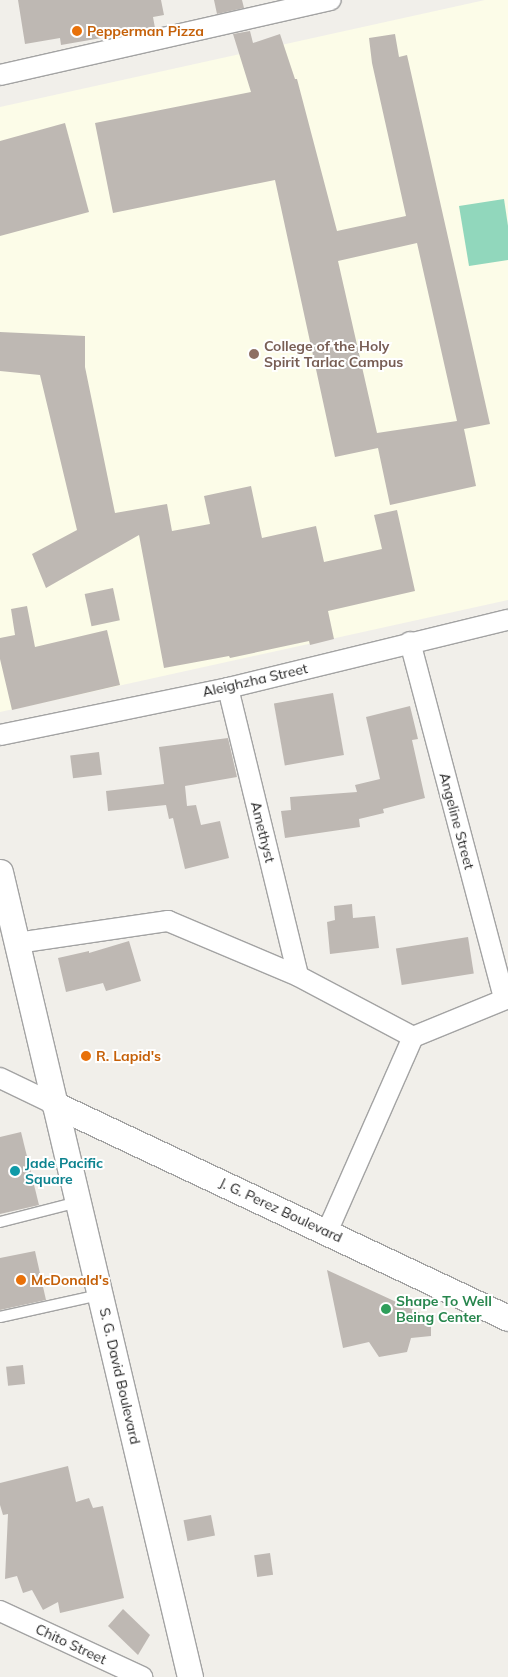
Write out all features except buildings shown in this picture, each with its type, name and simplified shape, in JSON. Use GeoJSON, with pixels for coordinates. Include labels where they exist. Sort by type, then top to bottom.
{"type":"FeatureCollection","features":[{"type":"Feature","properties":{"kind":"street"},"geometry":{"type":"LineString","coordinates":[[0,75],[331,0]]}},
{"type":"Feature","properties":{"kind":"street","name":"Aleighzha Street"},"geometry":{"type":"LineString","coordinates":[[0,735],[228,688],[410,642],[508,620]]}},
{"type":"Feature","properties":{"kind":"street","name":"Angeline Street"},"geometry":{"type":"LineString","coordinates":[[410,642],[506,998]]}},
{"type":"Feature","properties":{"kind":"street","name":"Amethyst"},"geometry":{"type":"LineString","coordinates":[[228,688],[298,976]]}},
{"type":"Feature","properties":{"kind":"street","name":"S. G. David Boulevard"},"geometry":{"type":"LineString","coordinates":[[0,872],[190,1677]]}},
{"type":"Feature","properties":{"kind":"street"},"geometry":{"type":"LineString","coordinates":[[16,942],[168,921],[298,976],[413,1037]]}},
{"type":"Feature","properties":{"kind":"street"},"geometry":{"type":"LineString","coordinates":[[327,1232],[413,1037],[506,998]]}},
{"type":"Feature","properties":{"kind":"street"},"geometry":{"type":"LineString","coordinates":[[0,1078],[54,1104]]}},
{"type":"Feature","properties":{"kind":"street","name":"J. G. Perez Boulevard"},"geometry":{"type":"LineString","coordinates":[[54,1104],[508,1318]]}},
{"type":"Feature","properties":{"kind":"street","name":"Chito Street"},"geometry":{"type":"LineString","coordinates":[[0,1612],[142,1677]]}},
{"type":"Feature","properties":{"kind":"lane"},"geometry":{"type":"LineString","coordinates":[[0,1222],[78,1202]]}},
{"type":"Feature","properties":{"kind":"lane"},"geometry":{"type":"LineString","coordinates":[[0,1317],[100,1294]]}},
{"type":"Feature","properties":{"kind":"shaded area","name":"College of the Holy Spirit Tarlac Campus"},"geometry":{"type":"Polygon","coordinates":[[[485,0],[508,0],[508,600],[0,712],[0,107],[485,0]]]}},
{"type":"Feature","properties":{"kind":"green space"},"geometry":{"type":"Polygon","coordinates":[[[504,199],[508,226],[508,260],[469,266],[459,206],[504,199]]]}},
{"type":"Feature","properties":{"kind":"place","name":"Pepperman Pizza"},"geometry":{"type":"Point","coordinates":[77,31]}},
{"type":"Feature","properties":{"kind":"place","name":"College of the Holy Spirit Tarlac Campus"},"geometry":{"type":"Point","coordinates":[254,354]}},
{"type":"Feature","properties":{"kind":"place","name":"R. Lapid's"},"geometry":{"type":"Point","coordinates":[86,1056]}},
{"type":"Feature","properties":{"kind":"place","name":"Jade Pacific Square"},"geometry":{"type":"Point","coordinates":[15,1171]}},
{"type":"Feature","properties":{"kind":"place","name":"McDonald's"},"geometry":{"type":"Point","coordinates":[21,1280]}},
{"type":"Feature","properties":{"kind":"place","name":"Shape To Well Being Center"},"geometry":{"type":"Point","coordinates":[386,1309]}}]}
